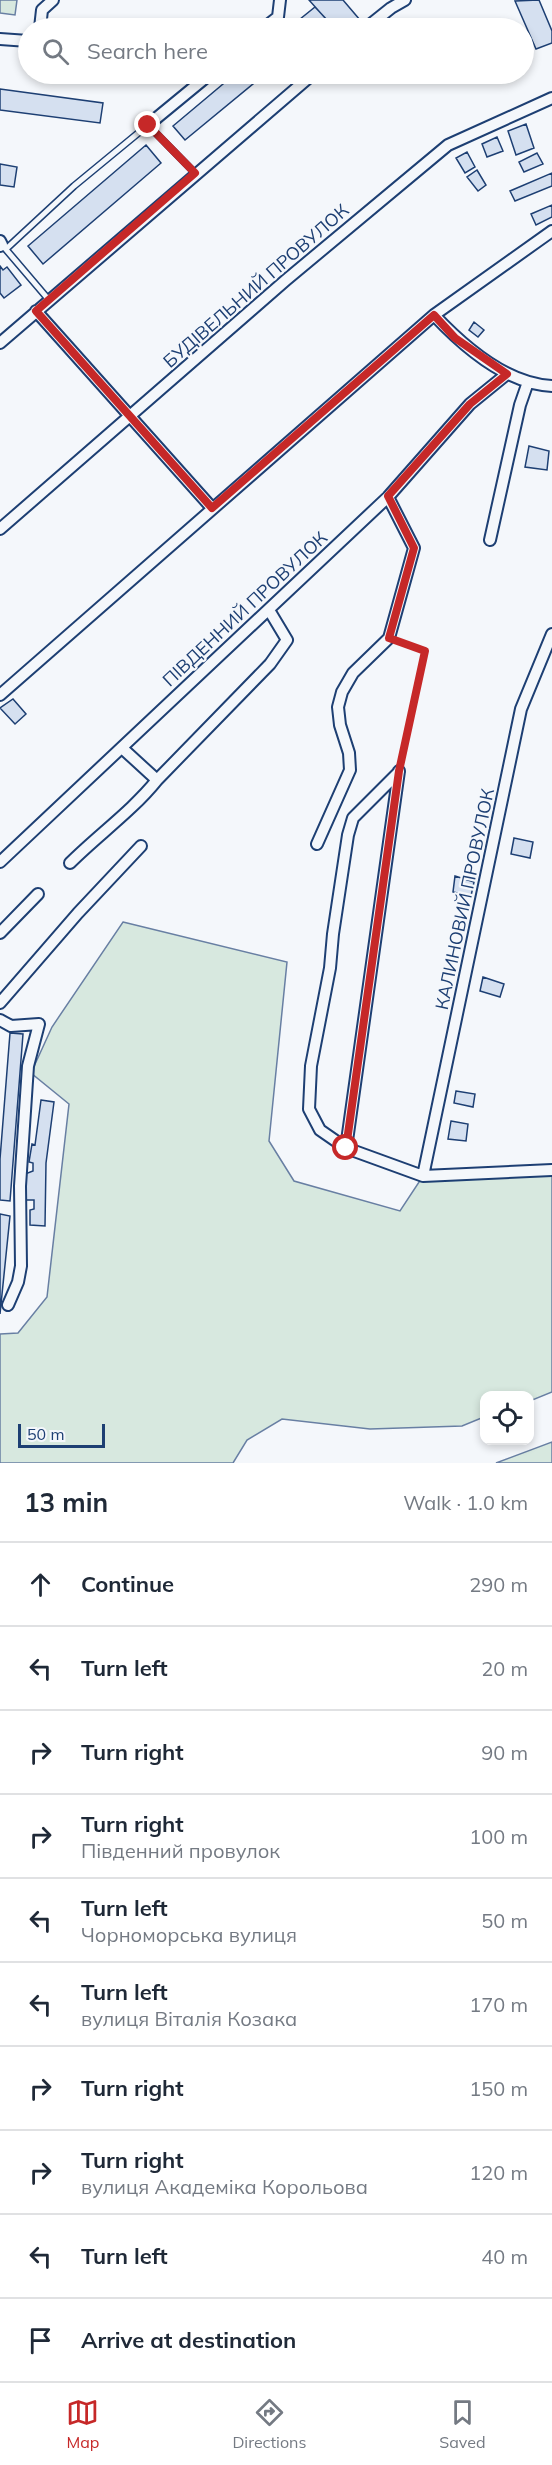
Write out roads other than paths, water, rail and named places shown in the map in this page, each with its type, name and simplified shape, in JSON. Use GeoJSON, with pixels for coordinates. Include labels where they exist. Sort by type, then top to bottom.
{"type":"FeatureCollection","features":[{"type":"Feature","properties":{"kind":"street"},"geometry":{"type":"LineString","coordinates":[[41,18],[42,10],[53,0]]}},
{"type":"Feature","properties":{"kind":"street"},"geometry":{"type":"LineString","coordinates":[[277,18],[280,0]]}},
{"type":"Feature","properties":{"kind":"street"},"geometry":{"type":"LineString","coordinates":[[378,18],[405,0]]}},
{"type":"Feature","properties":{"kind":"street"},"geometry":{"type":"LineString","coordinates":[[0,39],[18,40]]}},
{"type":"Feature","properties":{"kind":"street"},"geometry":{"type":"LineString","coordinates":[[148,125],[198,84]]}},
{"type":"Feature","properties":{"kind":"street"},"geometry":{"type":"LineString","coordinates":[[0,343],[301,84]]}},
{"type":"Feature","properties":{"kind":"street","name":"БУДІВЕЛЬНИЙ ПРОВУЛОК"},"geometry":{"type":"LineString","coordinates":[[0,529],[286,280],[448,145],[552,98]]}},
{"type":"Feature","properties":{"kind":"street"},"geometry":{"type":"LineString","coordinates":[[0,695],[434,315],[552,231]]}},
{"type":"Feature","properties":{"kind":"street"},"geometry":{"type":"LineString","coordinates":[[36,311],[212,508]]}},
{"type":"Feature","properties":{"kind":"street"},"geometry":{"type":"LineString","coordinates":[[434,315],[455,338],[507,374],[528,382],[552,386]]}},
{"type":"Feature","properties":{"kind":"street","name":"ПІВДЕННИЙ ПРОВУЛОК"},"geometry":{"type":"LineString","coordinates":[[0,862],[388,496],[470,404],[507,374]]}},
{"type":"Feature","properties":{"kind":"street"},"geometry":{"type":"LineString","coordinates":[[490,540],[520,405],[528,382]]}},
{"type":"Feature","properties":{"kind":"street"},"geometry":{"type":"LineString","coordinates":[[317,844],[350,770],[349,753],[340,725],[338,707],[342,692],[353,673],[389,638],[414,548],[388,496]]}},
{"type":"Feature","properties":{"kind":"street"},"geometry":{"type":"LineString","coordinates":[[70,863],[143,797],[270,664],[287,640],[269,610]]}},
{"type":"Feature","properties":{"kind":"street","name":"КАЛИНОВИЙ ПРОВУЛОК"},"geometry":{"type":"LineString","coordinates":[[423,1176],[521,709],[552,634]]}},
{"type":"Feature","properties":{"kind":"street"},"geometry":{"type":"LineString","coordinates":[[122,748],[157,780]]}},
{"type":"Feature","properties":{"kind":"street"},"geometry":{"type":"LineString","coordinates":[[346,1148],[399,771],[353,818],[348,834],[330,968],[311,1065],[309,1109],[320,1130],[346,1148],[423,1176],[552,1170]]}},
{"type":"Feature","properties":{"kind":"street"},"geometry":{"type":"LineString","coordinates":[[0,1003],[78,913],[141,846]]}},
{"type":"Feature","properties":{"kind":"street"},"geometry":{"type":"LineString","coordinates":[[0,933],[38,894]]}},
{"type":"Feature","properties":{"kind":"street"},"geometry":{"type":"LineString","coordinates":[[0,1020],[10,1026],[39,1024],[28,1066],[20,1186],[21,1266],[14,1295],[8,1305]]}},
{"type":"Feature","properties":{"kind":"lane"},"geometry":{"type":"LineString","coordinates":[[49,300],[2,245],[148,125],[195,173]]}}]}
